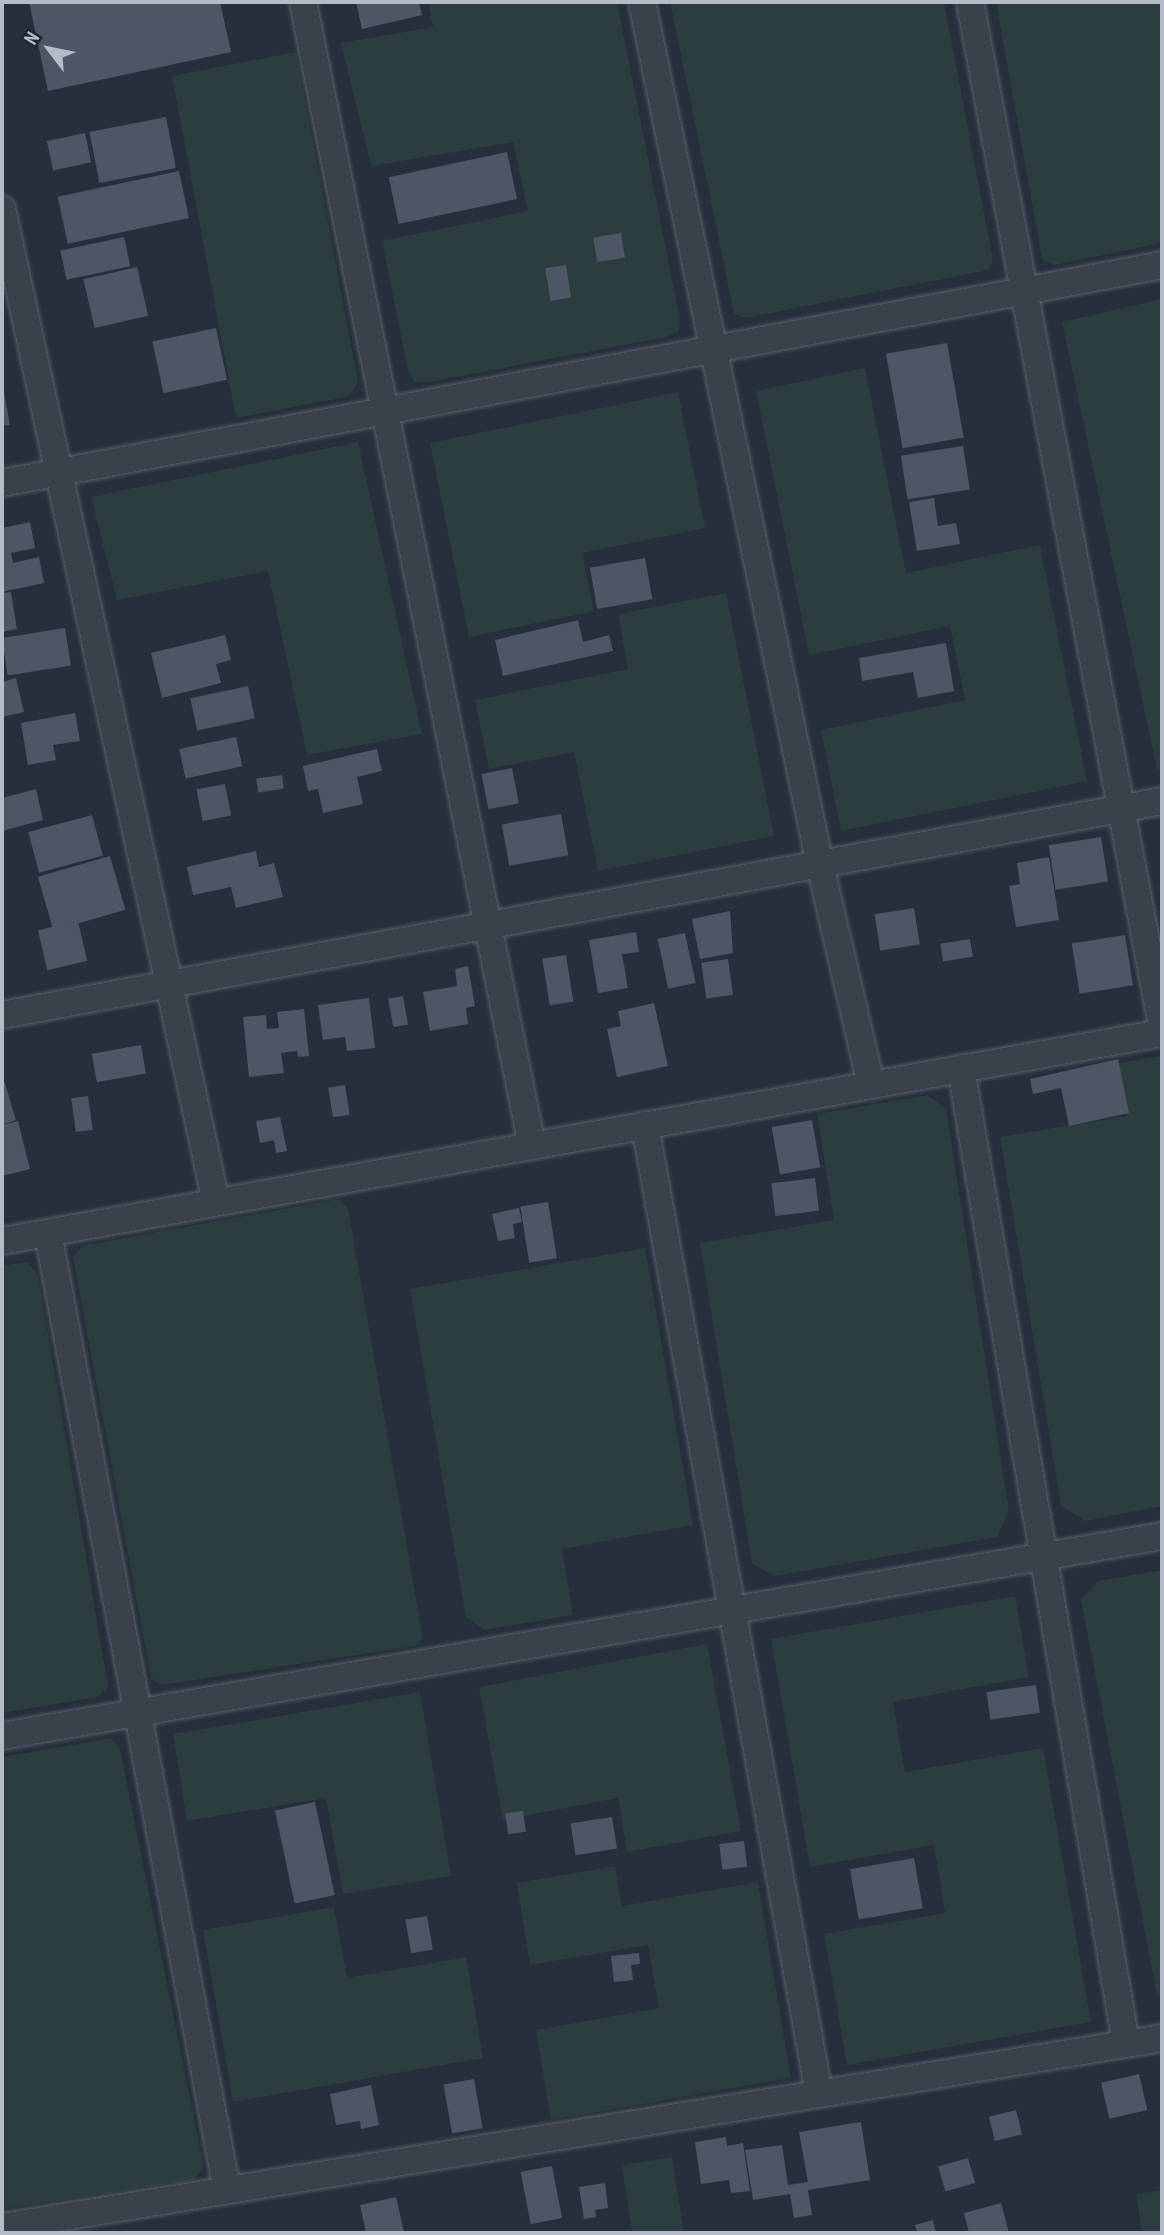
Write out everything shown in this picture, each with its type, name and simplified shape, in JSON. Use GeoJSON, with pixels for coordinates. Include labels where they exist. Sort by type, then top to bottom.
{"type":"FeatureCollection","features":[{"type":"Feature","properties":{"kind":"street"},"geometry":{"type":"LineString","coordinates":[[303,2],[533,1146]]}},
{"type":"Feature","properties":{"kind":"street"},"geometry":{"type":"LineString","coordinates":[[642,2],[820,864],[871,1084]]}},
{"type":"Feature","properties":{"kind":"street"},"geometry":{"type":"LineString","coordinates":[[970,2],[1162,1026]]}},
{"type":"Feature","properties":{"kind":"street"},"geometry":{"type":"LineString","coordinates":[[2,209],[216,1202]]}},
{"type":"Feature","properties":{"kind":"street"},"geometry":{"type":"LineString","coordinates":[[2,483],[1162,265]]}},
{"type":"Feature","properties":{"kind":"street"},"geometry":{"type":"LineString","coordinates":[[2,1015],[1162,801]]}},
{"type":"Feature","properties":{"kind":"street"},"geometry":{"type":"LineString","coordinates":[[2,1241],[1162,1034]]}},
{"type":"Feature","properties":{"kind":"street"},"geometry":{"type":"LineString","coordinates":[[961,1068],[1126,2044]]}},
{"type":"Feature","properties":{"kind":"street"},"geometry":{"type":"LineString","coordinates":[[645,1125],[819,2094]]}},
{"type":"Feature","properties":{"kind":"street"},"geometry":{"type":"LineString","coordinates":[[48,1233],[227,2190]]}},
{"type":"Feature","properties":{"kind":"street"},"geometry":{"type":"LineString","coordinates":[[2,1736],[1162,1536]]}},
{"type":"Feature","properties":{"kind":"street"},"geometry":{"type":"LineString","coordinates":[[2,2227],[1162,2038]]}},
{"type":"Feature","properties":{"kind":"shaded area"},"geometry":{"type":"Polygon","coordinates":[[[428,2],[617,2],[679,315],[679,331],[667,337],[429,382],[414,382],[408,371],[382,241],[528,211],[513,142],[371,166],[341,43],[433,27],[428,2]]]}},
{"type":"Feature","properties":{"kind":"shaded area"},"geometry":{"type":"Polygon","coordinates":[[[670,2],[944,2],[993,260],[988,270],[746,318],[734,314],[670,2]]]}},
{"type":"Feature","properties":{"kind":"shaded area"},"geometry":{"type":"Polygon","coordinates":[[[996,2],[1162,2],[1162,243],[1054,265],[1042,259],[996,2]]]}},
{"type":"Feature","properties":{"kind":"shaded area"},"geometry":{"type":"Polygon","coordinates":[[[296,52],[358,382],[352,393],[346,397],[236,418],[172,76],[296,52]]]}},
{"type":"Feature","properties":{"kind":"shaded area"},"geometry":{"type":"Polygon","coordinates":[[[1162,299],[1162,769],[1157,770],[1062,322],[1162,299]]]}},
{"type":"Feature","properties":{"kind":"shaded area"},"geometry":{"type":"Polygon","coordinates":[[[865,368],[906,573],[1040,545],[1087,781],[841,831],[821,730],[965,700],[950,626],[809,655],[756,391],[865,368]]]}},
{"type":"Feature","properties":{"kind":"shaded area"},"geometry":{"type":"Polygon","coordinates":[[[678,392],[705,528],[582,553],[594,611],[469,637],[430,443],[678,392]]]}},
{"type":"Feature","properties":{"kind":"shaded area"},"geometry":{"type":"Polygon","coordinates":[[[358,442],[422,734],[307,755],[268,571],[117,600],[91,497],[358,442]]]}},
{"type":"Feature","properties":{"kind":"shaded area"},"geometry":{"type":"Polygon","coordinates":[[[726,593],[774,836],[598,871],[574,752],[489,769],[475,700],[628,669],[618,614],[726,593]]]}},
{"type":"Feature","properties":{"kind":"shaded area"},"geometry":{"type":"Polygon","coordinates":[[[1162,1056],[1162,1506],[1085,1521],[1061,1506],[1000,1137],[1127,1116],[1119,1063],[1162,1056]]]}},
{"type":"Feature","properties":{"kind":"shaded area"},"geometry":{"type":"Polygon","coordinates":[[[928,1095],[946,1109],[1009,1510],[997,1537],[775,1576],[752,1564],[700,1243],[834,1220],[817,1114],[928,1095]]]}},
{"type":"Feature","properties":{"kind":"shaded area"},"geometry":{"type":"Polygon","coordinates":[[[338,1199],[348,1208],[423,1638],[415,1646],[161,1685],[151,1678],[73,1257],[82,1246],[338,1199]]]}},
{"type":"Feature","properties":{"kind":"shaded area"},"geometry":{"type":"Polygon","coordinates":[[[645,1248],[693,1525],[562,1549],[573,1615],[484,1630],[466,1617],[410,1289],[645,1248]]]}},
{"type":"Feature","properties":{"kind":"shaded area"},"geometry":{"type":"Polygon","coordinates":[[[27,1262],[38,1275],[108,1686],[98,1697],[2,1713],[2,1266],[27,1262]]]}},
{"type":"Feature","properties":{"kind":"shaded area"},"geometry":{"type":"Polygon","coordinates":[[[1162,1570],[1162,1997],[1157,1995],[1081,1600],[1098,1581],[1162,1570]]]}},
{"type":"Feature","properties":{"kind":"shaded area"},"geometry":{"type":"Polygon","coordinates":[[[1015,1596],[1029,1677],[893,1702],[905,1772],[1043,1748],[1091,2022],[847,2065],[824,1934],[945,1913],[934,1845],[810,1867],[771,1639],[1015,1596]]]}},
{"type":"Feature","properties":{"kind":"shaded area"},"geometry":{"type":"Polygon","coordinates":[[[707,1644],[741,1831],[627,1852],[618,1798],[503,1820],[479,1687],[707,1644]]]}},
{"type":"Feature","properties":{"kind":"shaded area"},"geometry":{"type":"Polygon","coordinates":[[[420,1692],[451,1876],[343,1894],[326,1798],[187,1821],[173,1734],[420,1692]]]}},
{"type":"Feature","properties":{"kind":"shaded area"},"geometry":{"type":"Polygon","coordinates":[[[111,1738],[120,1749],[204,2168],[194,2180],[2,2209],[2,1757],[111,1738]]]}},
{"type":"Feature","properties":{"kind":"shaded area"},"geometry":{"type":"Polygon","coordinates":[[[615,1866],[622,1906],[758,1882],[791,2078],[551,2120],[536,2030],[659,2008],[648,1945],[530,1965],[517,1883],[615,1866]]]}},
{"type":"Feature","properties":{"kind":"shaded area"},"geometry":{"type":"Polygon","coordinates":[[[334,1907],[347,1978],[466,1957],[483,2058],[233,2102],[203,1930],[334,1907]]]}},
{"type":"Feature","properties":{"kind":"shaded area"},"geometry":{"type":"Polygon","coordinates":[[[672,2157],[684,2233],[632,2233],[622,2165],[672,2157]]]}},
{"type":"Feature","properties":{"kind":"shaded area"},"geometry":{"type":"Polygon","coordinates":[[[1162,2190],[1162,2233],[1142,2233],[1136,2194],[1162,2190]]]}},
{"type":"Feature","properties":{"kind":"building"},"geometry":{"type":"Polygon","coordinates":[[[29,2],[220,2],[231,52],[48,91],[29,2]]]}},
{"type":"Feature","properties":{"kind":"building"},"geometry":{"type":"Polygon","coordinates":[[[356,2],[419,2],[422,15],[362,29],[356,2]]]}},
{"type":"Feature","properties":{"kind":"building"},"geometry":{"type":"Polygon","coordinates":[[[166,117],[176,168],[99,183],[89,132],[166,117]]]}},
{"type":"Feature","properties":{"kind":"building"},"geometry":{"type":"Polygon","coordinates":[[[85,133],[91,162],[53,170],[47,141],[85,133]]]}},
{"type":"Feature","properties":{"kind":"building"},"geometry":{"type":"Polygon","coordinates":[[[507,152],[517,199],[399,224],[389,177],[507,152]]]}},
{"type":"Feature","properties":{"kind":"building"},"geometry":{"type":"Polygon","coordinates":[[[179,171],[189,218],[68,244],[58,197],[179,171]]]}},
{"type":"Feature","properties":{"kind":"building"},"geometry":{"type":"Polygon","coordinates":[[[621,233],[625,258],[597,262],[593,237],[621,233]]]}},
{"type":"Feature","properties":{"kind":"building"},"geometry":{"type":"Polygon","coordinates":[[[124,237],[130,266],[67,280],[60,251],[124,237]]]}},
{"type":"Feature","properties":{"kind":"building"},"geometry":{"type":"Polygon","coordinates":[[[566,265],[571,298],[550,301],[545,268],[566,265]]]}},
{"type":"Feature","properties":{"kind":"building"},"geometry":{"type":"Polygon","coordinates":[[[137,267],[148,316],[95,328],[83,279],[137,267]]]}},
{"type":"Feature","properties":{"kind":"building"},"geometry":{"type":"Polygon","coordinates":[[[216,328],[227,380],[163,393],[152,342],[216,328]]]}},
{"type":"Feature","properties":{"kind":"building"},"geometry":{"type":"Polygon","coordinates":[[[947,343],[964,438],[903,448],[886,354],[947,343]]]}},
{"type":"Feature","properties":{"kind":"building"},"geometry":{"type":"Polygon","coordinates":[[[2,388],[10,425],[2,426],[2,388]]]}},
{"type":"Feature","properties":{"kind":"building"},"geometry":{"type":"Polygon","coordinates":[[[963,446],[970,489],[908,499],[901,456],[963,446]]]}},
{"type":"Feature","properties":{"kind":"building"},"geometry":{"type":"Polygon","coordinates":[[[934,498],[938,526],[956,523],[960,544],[917,551],[909,502],[934,498]]]}},
{"type":"Feature","properties":{"kind":"building"},"geometry":{"type":"Polygon","coordinates":[[[30,522],[35,548],[11,553],[13,563],[39,557],[44,583],[2,592],[2,528],[30,522]]]}},
{"type":"Feature","properties":{"kind":"building"},"geometry":{"type":"Polygon","coordinates":[[[645,558],[652,599],[597,609],[590,568],[645,558]]]}},
{"type":"Feature","properties":{"kind":"building"},"geometry":{"type":"Polygon","coordinates":[[[11,592],[17,629],[2,632],[2,593],[11,592]]]}},
{"type":"Feature","properties":{"kind":"building"},"geometry":{"type":"Polygon","coordinates":[[[578,620],[583,642],[609,635],[613,651],[503,676],[495,640],[578,620]]]}},
{"type":"Feature","properties":{"kind":"building"},"geometry":{"type":"Polygon","coordinates":[[[65,628],[71,666],[8,676],[2,638],[65,628]]]}},
{"type":"Feature","properties":{"kind":"building"},"geometry":{"type":"Polygon","coordinates":[[[225,635],[231,660],[216,664],[221,683],[162,698],[151,653],[225,635]]]}},
{"type":"Feature","properties":{"kind":"building"},"geometry":{"type":"Polygon","coordinates":[[[946,643],[954,691],[918,698],[913,672],[862,681],[859,658],[946,643]]]}},
{"type":"Feature","properties":{"kind":"building"},"geometry":{"type":"Polygon","coordinates":[[[16,678],[24,712],[2,717],[2,682],[16,678]]]}},
{"type":"Feature","properties":{"kind":"building"},"geometry":{"type":"Polygon","coordinates":[[[248,686],[255,718],[197,731],[190,698],[248,686]]]}},
{"type":"Feature","properties":{"kind":"building"},"geometry":{"type":"Polygon","coordinates":[[[75,713],[80,741],[53,745],[56,760],[28,765],[21,723],[75,713]]]}},
{"type":"Feature","properties":{"kind":"building"},"geometry":{"type":"Polygon","coordinates":[[[236,737],[242,766],[186,778],[179,749],[236,737]]]}},
{"type":"Feature","properties":{"kind":"building"},"geometry":{"type":"Polygon","coordinates":[[[377,749],[382,771],[357,777],[363,804],[323,813],[318,789],[308,791],[303,766],[377,749]]]}},
{"type":"Feature","properties":{"kind":"building"},"geometry":{"type":"Polygon","coordinates":[[[512,768],[519,803],[488,809],[482,774],[512,768]]]}},
{"type":"Feature","properties":{"kind":"building"},"geometry":{"type":"Polygon","coordinates":[[[282,775],[284,789],[258,792],[256,779],[282,775]]]}},
{"type":"Feature","properties":{"kind":"building"},"geometry":{"type":"Polygon","coordinates":[[[225,784],[231,815],[203,821],[197,790],[225,784]]]}},
{"type":"Feature","properties":{"kind":"building"},"geometry":{"type":"Polygon","coordinates":[[[36,789],[43,820],[2,831],[2,798],[36,789]]]}},
{"type":"Feature","properties":{"kind":"building"},"geometry":{"type":"Polygon","coordinates":[[[561,814],[568,855],[509,866],[502,824],[561,814]]]}},
{"type":"Feature","properties":{"kind":"building"},"geometry":{"type":"Polygon","coordinates":[[[92,815],[103,856],[39,873],[28,832],[92,815]]]}},
{"type":"Feature","properties":{"kind":"building"},"geometry":{"type":"Polygon","coordinates":[[[1101,837],[1108,881],[1056,890],[1049,845],[1101,837]]]}},
{"type":"Feature","properties":{"kind":"building"},"geometry":{"type":"Polygon","coordinates":[[[256,851],[259,867],[274,863],[283,897],[236,908],[231,887],[193,895],[187,867],[256,851]]]}},
{"type":"Feature","properties":{"kind":"building"},"geometry":{"type":"Polygon","coordinates":[[[110,856],[125,910],[53,931],[38,877],[110,856]]]}},
{"type":"Feature","properties":{"kind":"building"},"geometry":{"type":"Polygon","coordinates":[[[1049,857],[1059,920],[1016,927],[1009,886],[1020,884],[1017,863],[1049,857]]]}},
{"type":"Feature","properties":{"kind":"building"},"geometry":{"type":"Polygon","coordinates":[[[914,908],[920,945],[880,951],[874,914],[914,908]]]}},
{"type":"Feature","properties":{"kind":"building"},"geometry":{"type":"Polygon","coordinates":[[[730,911],[733,953],[700,959],[692,919],[730,911]]]}},
{"type":"Feature","properties":{"kind":"building"},"geometry":{"type":"Polygon","coordinates":[[[78,921],[87,961],[47,970],[38,930],[78,921]]]}},
{"type":"Feature","properties":{"kind":"building"},"geometry":{"type":"Polygon","coordinates":[[[636,932],[639,952],[622,954],[628,988],[598,993],[589,940],[636,932]]]}},
{"type":"Feature","properties":{"kind":"building"},"geometry":{"type":"Polygon","coordinates":[[[685,933],[696,983],[668,989],[658,939],[685,933]]]}},
{"type":"Feature","properties":{"kind":"building"},"geometry":{"type":"Polygon","coordinates":[[[1125,935],[1133,985],[1080,994],[1072,943],[1125,935]]]}},
{"type":"Feature","properties":{"kind":"building"},"geometry":{"type":"Polygon","coordinates":[[[970,939],[973,957],[943,961],[940,944],[970,939]]]}},
{"type":"Feature","properties":{"kind":"building"},"geometry":{"type":"Polygon","coordinates":[[[566,955],[573,1001],[550,1005],[542,959],[566,955]]]}},
{"type":"Feature","properties":{"kind":"building"},"geometry":{"type":"Polygon","coordinates":[[[728,959],[733,995],[706,998],[701,963],[728,959]]]}},
{"type":"Feature","properties":{"kind":"building"},"geometry":{"type":"Polygon","coordinates":[[[468,966],[475,1006],[466,1008],[468,1024],[430,1031],[423,992],[457,986],[455,969],[468,966]]]}},
{"type":"Feature","properties":{"kind":"building"},"geometry":{"type":"Polygon","coordinates":[[[403,996],[408,1025],[393,1027],[388,999],[403,996]]]}},
{"type":"Feature","properties":{"kind":"building"},"geometry":{"type":"Polygon","coordinates":[[[369,998],[375,1048],[347,1051],[345,1037],[323,1040],[318,1005],[369,998]]]}},
{"type":"Feature","properties":{"kind":"building"},"geometry":{"type":"Polygon","coordinates":[[[654,1003],[668,1066],[617,1077],[607,1029],[621,1026],[618,1011],[654,1003]]]}},
{"type":"Feature","properties":{"kind":"building"},"geometry":{"type":"Polygon","coordinates":[[[304,1009],[309,1056],[298,1057],[297,1051],[281,1053],[284,1073],[249,1077],[243,1017],[266,1015],[267,1029],[279,1028],[277,1012],[304,1009]]]}},
{"type":"Feature","properties":{"kind":"building"},"geometry":{"type":"Polygon","coordinates":[[[141,1045],[146,1074],[97,1082],[92,1054],[141,1045]]]}},
{"type":"Feature","properties":{"kind":"building"},"geometry":{"type":"Polygon","coordinates":[[[1118,1059],[1129,1113],[1069,1126],[1061,1088],[1033,1094],[1030,1079],[1118,1059]]]}},
{"type":"Feature","properties":{"kind":"building"},"geometry":{"type":"Polygon","coordinates":[[[2,1074],[16,1120],[2,1125],[2,1074]]]}},
{"type":"Feature","properties":{"kind":"building"},"geometry":{"type":"Polygon","coordinates":[[[345,1085],[350,1115],[333,1117],[328,1088],[345,1085]]]}},
{"type":"Feature","properties":{"kind":"building"},"geometry":{"type":"Polygon","coordinates":[[[88,1096],[93,1130],[76,1132],[71,1098],[88,1096]]]}},
{"type":"Feature","properties":{"kind":"building"},"geometry":{"type":"Polygon","coordinates":[[[280,1117],[287,1151],[276,1153],[274,1140],[260,1143],[256,1121],[280,1117]]]}},
{"type":"Feature","properties":{"kind":"building"},"geometry":{"type":"Polygon","coordinates":[[[812,1120],[820,1167],[780,1174],[772,1127],[812,1120]]]}},
{"type":"Feature","properties":{"kind":"building"},"geometry":{"type":"Polygon","coordinates":[[[18,1121],[30,1169],[2,1176],[2,1125],[18,1121]]]}},
{"type":"Feature","properties":{"kind":"building"},"geometry":{"type":"Polygon","coordinates":[[[815,1178],[819,1211],[775,1216],[771,1183],[815,1178]]]}},
{"type":"Feature","properties":{"kind":"building"},"geometry":{"type":"Polygon","coordinates":[[[548,1202],[557,1258],[529,1263],[520,1206],[548,1202]]]}},
{"type":"Feature","properties":{"kind":"building"},"geometry":{"type":"Polygon","coordinates":[[[519,1208],[522,1222],[513,1224],[515,1238],[498,1241],[492,1214],[519,1208]]]}},
{"type":"Feature","properties":{"kind":"building"},"geometry":{"type":"Polygon","coordinates":[[[1036,1685],[1040,1713],[990,1720],[986,1692],[1036,1685]]]}},
{"type":"Feature","properties":{"kind":"building"},"geometry":{"type":"Polygon","coordinates":[[[315,1802],[335,1895],[295,1903],[275,1811],[315,1802]]]}},
{"type":"Feature","properties":{"kind":"building"},"geometry":{"type":"Polygon","coordinates":[[[523,1811],[526,1832],[508,1834],[505,1814],[523,1811]]]}},
{"type":"Feature","properties":{"kind":"building"},"geometry":{"type":"Polygon","coordinates":[[[612,1817],[617,1849],[576,1855],[571,1824],[612,1817]]]}},
{"type":"Feature","properties":{"kind":"building"},"geometry":{"type":"Polygon","coordinates":[[[744,1841],[747,1867],[722,1870],[719,1844],[744,1841]]]}},
{"type":"Feature","properties":{"kind":"building"},"geometry":{"type":"Polygon","coordinates":[[[914,1858],[923,1908],[859,1920],[850,1869],[914,1858]]]}},
{"type":"Feature","properties":{"kind":"building"},"geometry":{"type":"Polygon","coordinates":[[[427,1916],[433,1949],[411,1953],[405,1920],[427,1916]]]}},
{"type":"Feature","properties":{"kind":"building"},"geometry":{"type":"Polygon","coordinates":[[[639,1953],[640,1964],[631,1965],[633,1980],[614,1982],[611,1956],[639,1953]]]}},
{"type":"Feature","properties":{"kind":"building"},"geometry":{"type":"Polygon","coordinates":[[[1139,2074],[1147,2110],[1109,2119],[1101,2083],[1139,2074]]]}},
{"type":"Feature","properties":{"kind":"building"},"geometry":{"type":"Polygon","coordinates":[[[474,2079],[483,2128],[452,2134],[443,2084],[474,2079]]]}},
{"type":"Feature","properties":{"kind":"building"},"geometry":{"type":"Polygon","coordinates":[[[371,2085],[379,2125],[361,2129],[360,2121],[336,2125],[330,2094],[371,2085]]]}},
{"type":"Feature","properties":{"kind":"building"},"geometry":{"type":"Polygon","coordinates":[[[1016,2110],[1022,2134],[995,2141],[989,2117],[1016,2110]]]}},
{"type":"Feature","properties":{"kind":"building"},"geometry":{"type":"Polygon","coordinates":[[[861,2122],[870,2180],[808,2190],[812,2215],[794,2218],[790,2194],[753,2200],[745,2150],[782,2145],[788,2185],[808,2182],[799,2132],[861,2122]]]}},
{"type":"Feature","properties":{"kind":"building"},"geometry":{"type":"Polygon","coordinates":[[[726,2137],[727,2146],[743,2143],[750,2191],[731,2193],[729,2180],[701,2184],[695,2142],[726,2137]]]}},
{"type":"Feature","properties":{"kind":"building"},"geometry":{"type":"Polygon","coordinates":[[[968,2158],[975,2183],[945,2192],[938,2167],[968,2158]]]}},
{"type":"Feature","properties":{"kind":"building"},"geometry":{"type":"Polygon","coordinates":[[[552,2166],[562,2218],[531,2224],[521,2172],[552,2166]]]}},
{"type":"Feature","properties":{"kind":"building"},"geometry":{"type":"Polygon","coordinates":[[[605,2183],[608,2208],[595,2210],[596,2217],[584,2219],[579,2187],[605,2183]]]}},
{"type":"Feature","properties":{"kind":"building"},"geometry":{"type":"Polygon","coordinates":[[[396,2197],[404,2232],[366,2233],[360,2205],[396,2197]]]}},
{"type":"Feature","properties":{"kind":"building"},"geometry":{"type":"Polygon","coordinates":[[[1001,2203],[1009,2233],[969,2233],[964,2213],[1001,2203]]]}},
{"type":"Feature","properties":{"kind":"building"},"geometry":{"type":"Polygon","coordinates":[[[933,2220],[936,2233],[917,2233],[915,2225],[933,2220]]]}}]}
